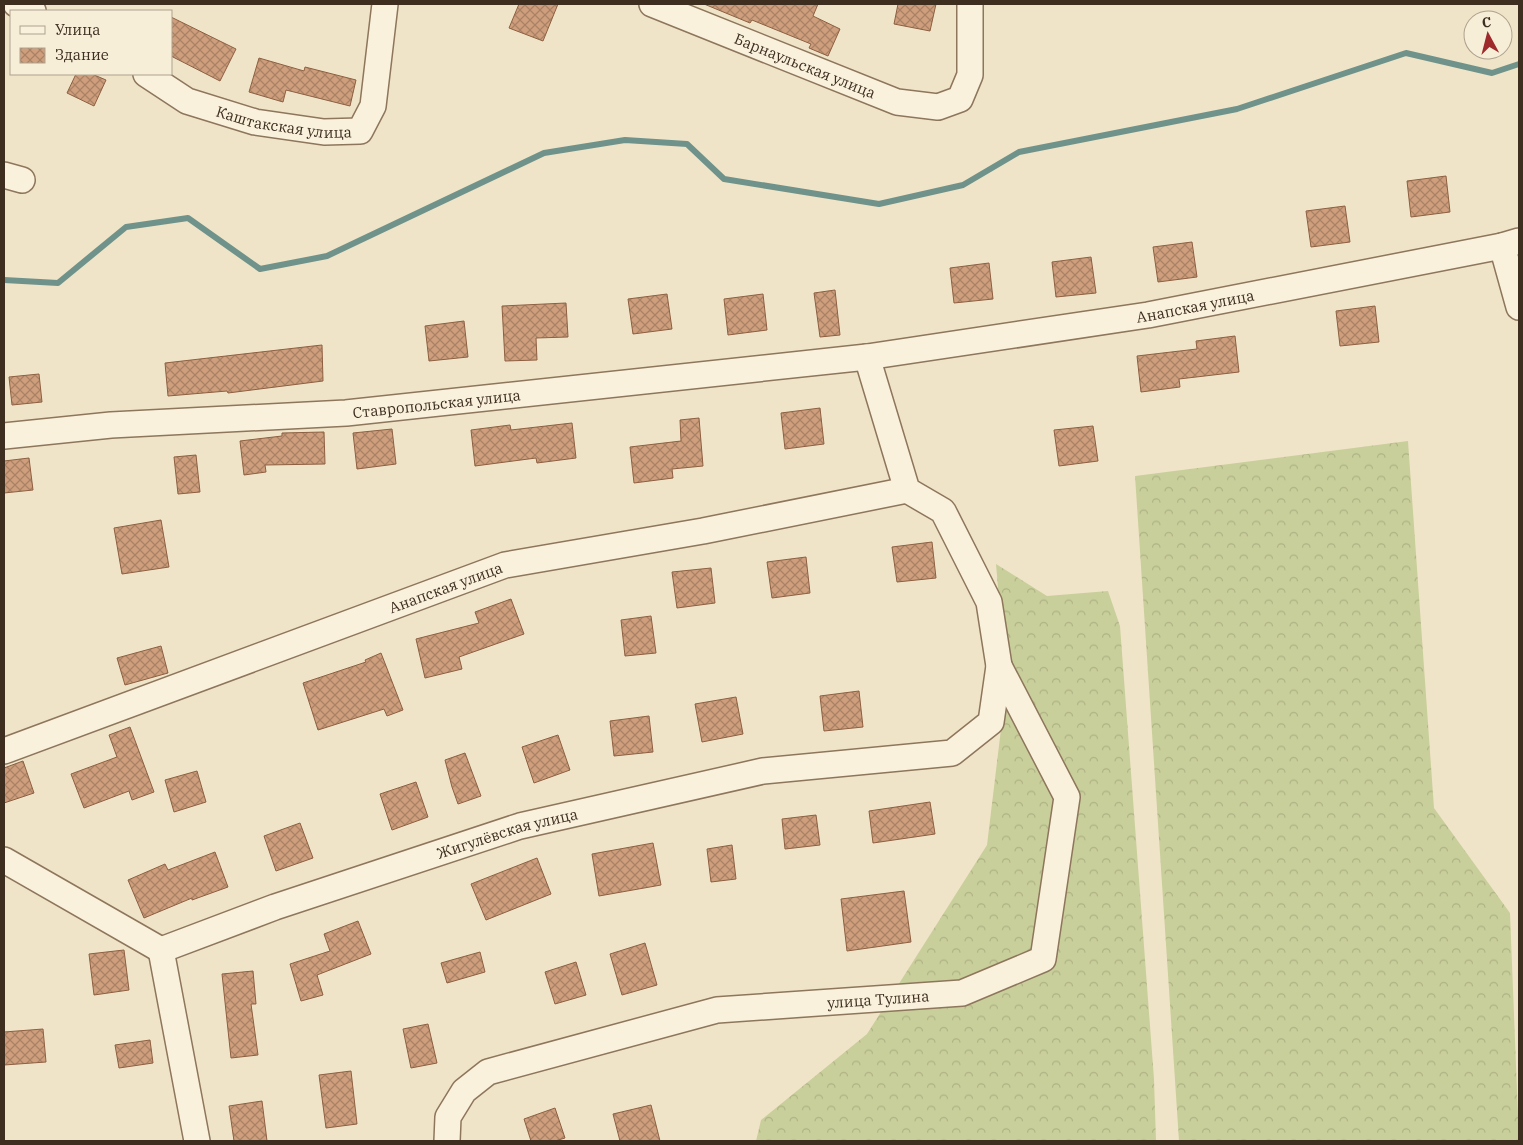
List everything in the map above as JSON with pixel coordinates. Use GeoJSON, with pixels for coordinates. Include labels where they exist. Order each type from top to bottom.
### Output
{"type":"FeatureCollection","features":[{"type":"Feature","properties":{"kind":"street"},"geometry":{"type":"LineString","coordinates":[[16,4],[31,10]]}},
{"type":"Feature","properties":{"kind":"street","name":"Каштакская улица"},"geometry":{"type":"LineString","coordinates":[[148,75],[187,101],[254,122],[324,132],[360,130],[373,106],[385,4]]}},
{"type":"Feature","properties":{"kind":"street","name":"Барнаульская улица"},"geometry":{"type":"LineString","coordinates":[[652,4],[898,102],[938,108],[960,99],[970,75],[970,4]]}},
{"type":"Feature","properties":{"kind":"street"},"geometry":{"type":"LineString","coordinates":[[1510,243],[1519,307]]}},
{"type":"Feature","properties":{"kind":"street","name":"Анапская улица"},"geometry":{"type":"LineString","coordinates":[[867,357],[1148,315],[1510,243]]}},
{"type":"Feature","properties":{"kind":"street"},"geometry":{"type":"LineString","coordinates":[[867,357],[907,490],[943,511],[989,602],[999,666]]}},
{"type":"Feature","properties":{"kind":"street","name":"Ставропольская улица"},"geometry":{"type":"LineString","coordinates":[[4,436],[111,425],[346,413],[867,357]]}},
{"type":"Feature","properties":{"kind":"street","name":"Анапская улица"},"geometry":{"type":"LineString","coordinates":[[4,751],[505,565],[703,531],[907,490]]}},
{"type":"Feature","properties":{"kind":"street","name":"Жигулёвская улица"},"geometry":{"type":"LineString","coordinates":[[161,950],[275,907],[520,826],[763,771],[952,753],[991,722],[999,666]]}},
{"type":"Feature","properties":{"kind":"street","name":"улица Тулина"},"geometry":{"type":"LineString","coordinates":[[447,1141],[448,1117],[464,1091],[488,1072],[717,1010],[962,993],[1043,959],[1067,798],[999,666]]}},
{"type":"Feature","properties":{"kind":"street"},"geometry":{"type":"LineString","coordinates":[[4,860],[161,950],[198,1141]]}},
{"type":"Feature","properties":{"kind":"green space"},"geometry":{"type":"Polygon","coordinates":[[[1408,441],[1434,808],[1510,913],[1519,1141],[1179,1141],[1135,476],[1408,441]]]}},
{"type":"Feature","properties":{"kind":"green space"},"geometry":{"type":"Polygon","coordinates":[[[996,564],[1047,596],[1108,591],[1120,626],[1154,1079],[1156,1141],[756,1141],[761,1120],[867,1034],[987,845],[1001,729],[1003,647],[996,564]]]}},
{"type":"Feature","properties":{"kind":"building"},"geometry":{"type":"Polygon","coordinates":[[[519,4],[558,4],[543,41],[509,28],[519,4]]]}},
{"type":"Feature","properties":{"kind":"building"},"geometry":{"type":"Polygon","coordinates":[[[704,4],[818,4],[813,16],[840,29],[828,56],[809,48],[811,44],[752,20],[750,23],[704,4]]]}},
{"type":"Feature","properties":{"kind":"building"},"geometry":{"type":"Polygon","coordinates":[[[898,4],[936,4],[930,31],[894,24],[898,4]]]}},
{"type":"Feature","properties":{"kind":"building"},"geometry":{"type":"Polygon","coordinates":[[[172,17],[236,49],[220,81],[172,57],[172,17]]]}},
{"type":"Feature","properties":{"kind":"building"},"geometry":{"type":"Polygon","coordinates":[[[259,58],[304,71],[305,67],[356,80],[350,106],[286,90],[283,102],[249,92],[259,58]]]}},
{"type":"Feature","properties":{"kind":"building"},"geometry":{"type":"Polygon","coordinates":[[[76,75],[94,75],[106,80],[94,106],[67,93],[76,75]]]}},
{"type":"Feature","properties":{"kind":"building"},"geometry":{"type":"Polygon","coordinates":[[[1446,176],[1450,212],[1411,217],[1407,181],[1446,176]]]}},
{"type":"Feature","properties":{"kind":"building"},"geometry":{"type":"Polygon","coordinates":[[[1345,206],[1350,242],[1311,247],[1306,211],[1345,206]]]}},
{"type":"Feature","properties":{"kind":"building"},"geometry":{"type":"Polygon","coordinates":[[[1192,242],[1197,277],[1158,282],[1153,247],[1192,242]]]}},
{"type":"Feature","properties":{"kind":"building"},"geometry":{"type":"Polygon","coordinates":[[[1091,257],[1096,293],[1056,297],[1052,262],[1091,257]]]}},
{"type":"Feature","properties":{"kind":"building"},"geometry":{"type":"Polygon","coordinates":[[[989,263],[993,299],[954,303],[950,268],[989,263]]]}},
{"type":"Feature","properties":{"kind":"building"},"geometry":{"type":"Polygon","coordinates":[[[835,290],[840,335],[820,337],[814,293],[835,290]]]}},
{"type":"Feature","properties":{"kind":"building"},"geometry":{"type":"Polygon","coordinates":[[[667,294],[672,329],[633,334],[628,299],[667,294]]]}},
{"type":"Feature","properties":{"kind":"building"},"geometry":{"type":"Polygon","coordinates":[[[763,294],[767,330],[728,335],[724,299],[763,294]]]}},
{"type":"Feature","properties":{"kind":"building"},"geometry":{"type":"Polygon","coordinates":[[[566,303],[568,337],[536,338],[537,360],[505,361],[502,306],[566,303]]]}},
{"type":"Feature","properties":{"kind":"building"},"geometry":{"type":"Polygon","coordinates":[[[1375,306],[1379,342],[1340,346],[1336,311],[1375,306]]]}},
{"type":"Feature","properties":{"kind":"building"},"geometry":{"type":"Polygon","coordinates":[[[464,321],[468,357],[429,361],[425,326],[464,321]]]}},
{"type":"Feature","properties":{"kind":"building"},"geometry":{"type":"Polygon","coordinates":[[[1235,336],[1239,372],[1179,379],[1180,387],[1141,392],[1137,356],[1197,349],[1196,341],[1235,336]]]}},
{"type":"Feature","properties":{"kind":"building"},"geometry":{"type":"Polygon","coordinates":[[[322,345],[323,381],[228,393],[227,391],[168,396],[165,363],[322,345]]]}},
{"type":"Feature","properties":{"kind":"building"},"geometry":{"type":"Polygon","coordinates":[[[39,374],[42,402],[12,405],[9,377],[39,374]]]}},
{"type":"Feature","properties":{"kind":"building"},"geometry":{"type":"Polygon","coordinates":[[[820,408],[824,444],[785,449],[781,413],[820,408]]]}},
{"type":"Feature","properties":{"kind":"building"},"geometry":{"type":"Polygon","coordinates":[[[699,418],[703,466],[672,469],[673,478],[634,483],[630,447],[681,441],[680,420],[699,418]]]}},
{"type":"Feature","properties":{"kind":"building"},"geometry":{"type":"Polygon","coordinates":[[[572,423],[576,458],[537,463],[536,458],[475,466],[471,430],[510,425],[511,430],[572,423]]]}},
{"type":"Feature","properties":{"kind":"building"},"geometry":{"type":"Polygon","coordinates":[[[1093,426],[1098,461],[1059,466],[1054,430],[1093,426]]]}},
{"type":"Feature","properties":{"kind":"building"},"geometry":{"type":"Polygon","coordinates":[[[392,429],[396,464],[357,469],[353,433],[392,429]]]}},
{"type":"Feature","properties":{"kind":"building"},"geometry":{"type":"Polygon","coordinates":[[[324,432],[325,464],[265,465],[266,472],[244,475],[240,441],[282,436],[282,433],[324,432]]]}},
{"type":"Feature","properties":{"kind":"building"},"geometry":{"type":"Polygon","coordinates":[[[196,455],[200,492],[178,494],[174,457],[196,455]]]}},
{"type":"Feature","properties":{"kind":"building"},"geometry":{"type":"Polygon","coordinates":[[[29,458],[33,490],[4,493],[4,461],[29,458]]]}},
{"type":"Feature","properties":{"kind":"building"},"geometry":{"type":"Polygon","coordinates":[[[161,520],[169,567],[122,574],[114,528],[161,520]]]}},
{"type":"Feature","properties":{"kind":"building"},"geometry":{"type":"Polygon","coordinates":[[[932,542],[936,578],[897,582],[892,547],[932,542]]]}},
{"type":"Feature","properties":{"kind":"building"},"geometry":{"type":"Polygon","coordinates":[[[806,557],[810,593],[772,598],[767,562],[806,557]]]}},
{"type":"Feature","properties":{"kind":"building"},"geometry":{"type":"Polygon","coordinates":[[[711,568],[715,603],[677,608],[672,572],[711,568]]]}},
{"type":"Feature","properties":{"kind":"building"},"geometry":{"type":"Polygon","coordinates":[[[511,599],[524,634],[459,657],[462,669],[425,678],[416,639],[479,623],[475,612],[511,599]]]}},
{"type":"Feature","properties":{"kind":"building"},"geometry":{"type":"Polygon","coordinates":[[[651,616],[656,653],[625,656],[621,620],[651,616]]]}},
{"type":"Feature","properties":{"kind":"building"},"geometry":{"type":"Polygon","coordinates":[[[161,646],[168,673],[125,685],[117,658],[161,646]]]}},
{"type":"Feature","properties":{"kind":"building"},"geometry":{"type":"Polygon","coordinates":[[[381,653],[403,710],[387,716],[384,709],[318,730],[303,683],[366,662],[365,660],[381,653]]]}},
{"type":"Feature","properties":{"kind":"building"},"geometry":{"type":"Polygon","coordinates":[[[859,691],[863,727],[824,731],[820,696],[859,691]]]}},
{"type":"Feature","properties":{"kind":"building"},"geometry":{"type":"Polygon","coordinates":[[[736,697],[743,734],[702,742],[695,704],[736,697]]]}},
{"type":"Feature","properties":{"kind":"building"},"geometry":{"type":"Polygon","coordinates":[[[649,716],[653,752],[614,756],[610,721],[649,716]]]}},
{"type":"Feature","properties":{"kind":"building"},"geometry":{"type":"Polygon","coordinates":[[[130,727],[154,792],[132,800],[129,791],[84,808],[71,774],[117,757],[109,735],[130,727]]]}},
{"type":"Feature","properties":{"kind":"building"},"geometry":{"type":"Polygon","coordinates":[[[558,735],[570,770],[534,783],[522,747],[558,735]]]}},
{"type":"Feature","properties":{"kind":"building"},"geometry":{"type":"Polygon","coordinates":[[[465,753],[481,796],[458,804],[445,760],[465,753]]]}},
{"type":"Feature","properties":{"kind":"building"},"geometry":{"type":"Polygon","coordinates":[[[23,761],[34,793],[4,803],[4,768],[23,761]]]}},
{"type":"Feature","properties":{"kind":"building"},"geometry":{"type":"Polygon","coordinates":[[[197,771],[206,802],[174,812],[165,780],[197,771]]]}},
{"type":"Feature","properties":{"kind":"building"},"geometry":{"type":"Polygon","coordinates":[[[416,782],[428,817],[392,830],[380,794],[416,782]]]}},
{"type":"Feature","properties":{"kind":"building"},"geometry":{"type":"Polygon","coordinates":[[[930,802],[935,834],[873,843],[869,811],[930,802]]]}},
{"type":"Feature","properties":{"kind":"building"},"geometry":{"type":"Polygon","coordinates":[[[816,815],[820,845],[785,849],[782,819],[816,815]]]}},
{"type":"Feature","properties":{"kind":"building"},"geometry":{"type":"Polygon","coordinates":[[[300,823],[313,858],[276,871],[264,836],[300,823]]]}},
{"type":"Feature","properties":{"kind":"building"},"geometry":{"type":"Polygon","coordinates":[[[653,843],[661,885],[599,896],[592,854],[653,843]]]}},
{"type":"Feature","properties":{"kind":"building"},"geometry":{"type":"Polygon","coordinates":[[[732,845],[736,879],[711,882],[707,849],[732,845]]]}},
{"type":"Feature","properties":{"kind":"building"},"geometry":{"type":"Polygon","coordinates":[[[215,852],[228,887],[192,900],[192,898],[144,918],[128,880],[165,864],[168,870],[215,852]]]}},
{"type":"Feature","properties":{"kind":"building"},"geometry":{"type":"Polygon","coordinates":[[[537,858],[551,894],[486,920],[471,884],[537,858]]]}},
{"type":"Feature","properties":{"kind":"building"},"geometry":{"type":"Polygon","coordinates":[[[904,891],[911,942],[847,951],[841,899],[904,891]]]}},
{"type":"Feature","properties":{"kind":"building"},"geometry":{"type":"Polygon","coordinates":[[[358,921],[371,954],[317,975],[323,995],[301,1001],[290,964],[330,951],[324,934],[358,921]]]}},
{"type":"Feature","properties":{"kind":"building"},"geometry":{"type":"Polygon","coordinates":[[[645,943],[657,985],[622,995],[610,954],[645,943]]]}},
{"type":"Feature","properties":{"kind":"building"},"geometry":{"type":"Polygon","coordinates":[[[124,950],[129,990],[94,995],[89,954],[124,950]]]}},
{"type":"Feature","properties":{"kind":"building"},"geometry":{"type":"Polygon","coordinates":[[[480,952],[485,972],[447,983],[441,963],[480,952]]]}},
{"type":"Feature","properties":{"kind":"building"},"geometry":{"type":"Polygon","coordinates":[[[576,962],[586,995],[555,1004],[545,972],[576,962]]]}},
{"type":"Feature","properties":{"kind":"building"},"geometry":{"type":"Polygon","coordinates":[[[253,971],[256,1004],[251,1004],[258,1055],[231,1058],[222,974],[253,971]]]}},
{"type":"Feature","properties":{"kind":"building"},"geometry":{"type":"Polygon","coordinates":[[[428,1024],[437,1063],[411,1068],[403,1029],[428,1024]]]}},
{"type":"Feature","properties":{"kind":"building"},"geometry":{"type":"Polygon","coordinates":[[[43,1029],[46,1062],[4,1065],[4,1032],[43,1029]]]}},
{"type":"Feature","properties":{"kind":"building"},"geometry":{"type":"Polygon","coordinates":[[[150,1040],[153,1063],[119,1068],[115,1045],[150,1040]]]}},
{"type":"Feature","properties":{"kind":"building"},"geometry":{"type":"Polygon","coordinates":[[[351,1071],[357,1124],[326,1128],[319,1075],[351,1071]]]}},
{"type":"Feature","properties":{"kind":"building"},"geometry":{"type":"Polygon","coordinates":[[[262,1101],[267,1141],[234,1141],[229,1106],[262,1101]]]}},
{"type":"Feature","properties":{"kind":"building"},"geometry":{"type":"Polygon","coordinates":[[[651,1105],[660,1141],[620,1141],[613,1114],[651,1105]]]}},
{"type":"Feature","properties":{"kind":"building"},"geometry":{"type":"Polygon","coordinates":[[[555,1108],[565,1138],[555,1141],[531,1141],[524,1119],[555,1108]]]}},
{"type":"Feature","properties":{"kind":"waterway"},"geometry":{"type":"LineString","coordinates":[[4,280],[58,283],[126,227],[188,218],[260,269],[327,256],[544,153],[625,140],[687,144],[724,179],[879,204],[963,185],[1019,152],[1237,109],[1406,53],[1492,73],[1519,64]]}}]}
